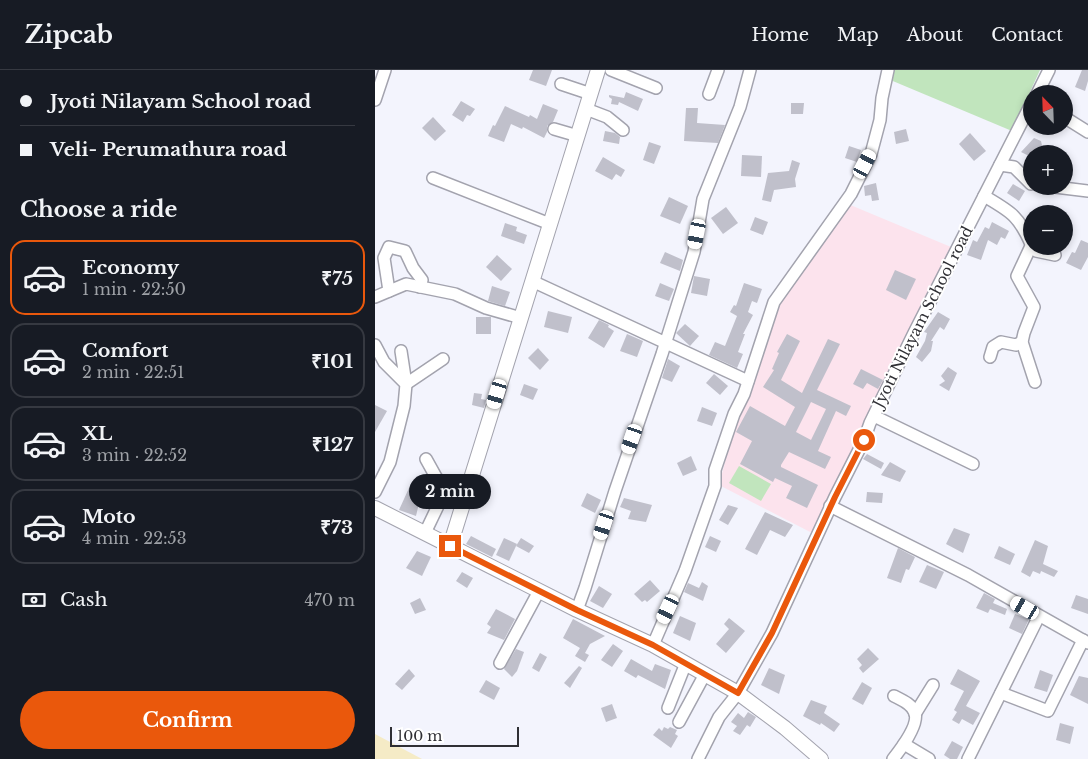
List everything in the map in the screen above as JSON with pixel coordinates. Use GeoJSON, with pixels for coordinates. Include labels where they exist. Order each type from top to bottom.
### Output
{"type":"FeatureCollection","features":[{"type":"Feature","properties":{"kind":"main road"},"geometry":{"type":"LineString","coordinates":[[450,546],[598,70]]}},
{"type":"Feature","properties":{"kind":"main road"},"geometry":{"type":"LineString","coordinates":[[376,510],[577,610],[653,645],[686,663],[738,693],[785,728],[821,759]]}},
{"type":"Feature","properties":{"kind":"street"},"geometry":{"type":"LineString","coordinates":[[375,100],[385,70]]}},
{"type":"Feature","properties":{"kind":"street"},"geometry":{"type":"LineString","coordinates":[[611,70],[656,88]]}},
{"type":"Feature","properties":{"kind":"street"},"geometry":{"type":"LineString","coordinates":[[709,94],[718,70]]}},
{"type":"Feature","properties":{"kind":"street"},"geometry":{"type":"LineString","coordinates":[[577,610],[694,252],[703,199],[740,108],[750,70]]}},
{"type":"Feature","properties":{"kind":"street"},"geometry":{"type":"LineString","coordinates":[[653,645],[685,571],[715,486],[715,470],[748,381],[774,302],[851,194],[871,154],[880,120],[882,98],[888,70]]}},
{"type":"Feature","properties":{"kind":"street"},"geometry":{"type":"LineString","coordinates":[[1042,85],[1049,70]]}},
{"type":"Feature","properties":{"kind":"street"},"geometry":{"type":"LineString","coordinates":[[561,84],[591,94]]}},
{"type":"Feature","properties":{"kind":"street"},"geometry":{"type":"LineString","coordinates":[[586,109],[607,117],[623,130]]}},
{"type":"Feature","properties":{"kind":"street","name":"Jyoti Nilayam School road"},"geometry":{"type":"LineString","coordinates":[[698,759],[719,717],[738,693],[772,633],[864,440],[873,416],[940,280],[1023,120]]}},
{"type":"Feature","properties":{"kind":"street"},"geometry":{"type":"LineString","coordinates":[[1073,123],[1088,132]]}},
{"type":"Feature","properties":{"kind":"street"},"geometry":{"type":"LineString","coordinates":[[553,129],[578,136]]}},
{"type":"Feature","properties":{"kind":"street"},"geometry":{"type":"LineString","coordinates":[[1000,166],[1014,167],[1023,176]]}},
{"type":"Feature","properties":{"kind":"street"},"geometry":{"type":"LineString","coordinates":[[433,178],[550,224]]}},
{"type":"Feature","properties":{"kind":"street"},"geometry":{"type":"LineString","coordinates":[[1073,189],[1088,191]]}},
{"type":"Feature","properties":{"kind":"street"},"geometry":{"type":"LineString","coordinates":[[984,196],[1016,216],[1023,226]]}},
{"type":"Feature","properties":{"kind":"street"},"geometry":{"type":"LineString","coordinates":[[389,291],[384,258],[389,247],[405,251],[413,268],[422,280],[420,287]]}},
{"type":"Feature","properties":{"kind":"street"},"geometry":{"type":"LineString","coordinates":[[1027,255],[1017,276],[1034,307],[1022,342],[1035,382]]}},
{"type":"Feature","properties":{"kind":"street"},"geometry":{"type":"LineString","coordinates":[[532,282],[748,381]]}},
{"type":"Feature","properties":{"kind":"street"},"geometry":{"type":"LineString","coordinates":[[375,297],[406,284],[455,294],[486,308],[521,318]]}},
{"type":"Feature","properties":{"kind":"street"},"geometry":{"type":"LineString","coordinates":[[990,357],[993,347],[1001,342],[1016,345],[1022,342]]}},
{"type":"Feature","properties":{"kind":"street"},"geometry":{"type":"LineString","coordinates":[[375,345],[384,362],[406,384]]}},
{"type":"Feature","properties":{"kind":"street"},"geometry":{"type":"LineString","coordinates":[[375,492],[390,462],[404,406],[406,384],[401,351]]}},
{"type":"Feature","properties":{"kind":"street"},"geometry":{"type":"LineString","coordinates":[[406,384],[443,359]]}},
{"type":"Feature","properties":{"kind":"street"},"geometry":{"type":"LineString","coordinates":[[873,416],[973,464]]}},
{"type":"Feature","properties":{"kind":"street"},"geometry":{"type":"LineString","coordinates":[[425,533],[446,489],[436,477],[427,459]]}},
{"type":"Feature","properties":{"kind":"street"},"geometry":{"type":"LineString","coordinates":[[831,506],[969,575],[1085,641],[1048,711],[1001,693]]}},
{"type":"Feature","properties":{"kind":"street"},"geometry":{"type":"LineString","coordinates":[[500,663],[539,591]]}},
{"type":"Feature","properties":{"kind":"street"},"geometry":{"type":"LineString","coordinates":[[968,759],[1039,616]]}},
{"type":"Feature","properties":{"kind":"street"},"geometry":{"type":"LineString","coordinates":[[668,708],[686,663]]}},
{"type":"Feature","properties":{"kind":"street"},"geometry":{"type":"LineString","coordinates":[[679,722],[705,674]]}},
{"type":"Feature","properties":{"kind":"street"},"geometry":{"type":"LineString","coordinates":[[915,714],[933,685]]}},
{"type":"Feature","properties":{"kind":"street"},"geometry":{"type":"LineString","coordinates":[[893,759],[904,744],[915,721],[915,714],[910,705],[895,696]]}},
{"type":"Feature","properties":{"kind":"street"},"geometry":{"type":"LineString","coordinates":[[904,744],[929,759]]}},
{"type":"Feature","properties":{"kind":"shaded area"},"geometry":{"type":"Polygon","coordinates":[[[848,204],[951,247],[814,534],[719,485],[732,435],[779,300],[848,204]]]}},
{"type":"Feature","properties":{"kind":"green space"},"geometry":{"type":"Polygon","coordinates":[[[892,70],[1040,70],[1033,85],[1023,85],[1023,107],[1012,131],[888,79],[892,70]]]}},
{"type":"Feature","properties":{"kind":"green space"},"geometry":{"type":"Polygon","coordinates":[[[739,466],[771,484],[761,501],[729,483],[739,466]]]}},
{"type":"Feature","properties":{"kind":"sand"},"geometry":{"type":"Polygon","coordinates":[[[375,734],[422,759],[375,759],[375,734]]]}},
{"type":"Feature","properties":{"kind":"building"},"geometry":{"type":"Polygon","coordinates":[[[533,70],[552,70],[546,86],[529,80],[533,70]]]}},
{"type":"Feature","properties":{"kind":"building"},"geometry":{"type":"Polygon","coordinates":[[[1082,70],[1088,70],[1088,81],[1085,91],[1075,87],[1082,70]]]}},
{"type":"Feature","properties":{"kind":"building"},"geometry":{"type":"Polygon","coordinates":[[[626,92],[643,99],[638,111],[619,102],[618,105],[611,104],[612,99],[609,95],[624,98],[626,92]]]}},
{"type":"Feature","properties":{"kind":"building"},"geometry":{"type":"Polygon","coordinates":[[[461,101],[475,109],[470,116],[467,115],[463,122],[452,115],[461,101]]]}},
{"type":"Feature","properties":{"kind":"building"},"geometry":{"type":"Polygon","coordinates":[[[791,103],[804,103],[803,114],[791,114],[791,103]]]}},
{"type":"Feature","properties":{"kind":"building"},"geometry":{"type":"Polygon","coordinates":[[[543,104],[558,110],[553,122],[547,126],[544,138],[523,127],[522,129],[511,124],[504,142],[488,136],[505,106],[537,119],[543,104]]]}},
{"type":"Feature","properties":{"kind":"building"},"geometry":{"type":"Polygon","coordinates":[[[686,108],[698,108],[697,123],[725,125],[718,143],[684,141],[686,108]]]}},
{"type":"Feature","properties":{"kind":"building"},"geometry":{"type":"Polygon","coordinates":[[[433,117],[446,131],[435,141],[422,128],[433,117]]]}},
{"type":"Feature","properties":{"kind":"building"},"geometry":{"type":"Polygon","coordinates":[[[906,129],[909,141],[896,144],[894,132],[906,129]]]}},
{"type":"Feature","properties":{"kind":"building"},"geometry":{"type":"Polygon","coordinates":[[[605,131],[615,133],[620,137],[619,144],[603,141],[605,131]]]}},
{"type":"Feature","properties":{"kind":"building"},"geometry":{"type":"Polygon","coordinates":[[[970,133],[986,151],[974,161],[959,144],[970,133]]]}},
{"type":"Feature","properties":{"kind":"building"},"geometry":{"type":"Polygon","coordinates":[[[1034,138],[1041,141],[1042,145],[1028,145],[1034,138]]]}},
{"type":"Feature","properties":{"kind":"building"},"geometry":{"type":"Polygon","coordinates":[[[649,142],[661,146],[654,164],[643,160],[649,142]]]}},
{"type":"Feature","properties":{"kind":"building"},"geometry":{"type":"Polygon","coordinates":[[[849,146],[861,150],[857,162],[845,158],[849,146]]]}},
{"type":"Feature","properties":{"kind":"building"},"geometry":{"type":"Polygon","coordinates":[[[742,155],[762,156],[761,177],[741,176],[742,155]]]}},
{"type":"Feature","properties":{"kind":"building"},"geometry":{"type":"Polygon","coordinates":[[[603,157],[625,170],[621,177],[616,174],[612,180],[595,171],[603,157]]]}},
{"type":"Feature","properties":{"kind":"building"},"geometry":{"type":"Polygon","coordinates":[[[792,160],[800,163],[795,179],[796,187],[774,190],[771,202],[762,200],[768,173],[789,171],[792,160]]]}},
{"type":"Feature","properties":{"kind":"building"},"geometry":{"type":"Polygon","coordinates":[[[876,183],[879,200],[872,201],[871,195],[865,196],[864,186],[876,183]]]}},
{"type":"Feature","properties":{"kind":"building"},"geometry":{"type":"Polygon","coordinates":[[[1013,184],[1023,190],[1023,194],[1019,201],[1007,193],[1013,184]]]}},
{"type":"Feature","properties":{"kind":"building"},"geometry":{"type":"Polygon","coordinates":[[[669,197],[688,206],[680,224],[660,216],[669,197]]]}},
{"type":"Feature","properties":{"kind":"building"},"geometry":{"type":"Polygon","coordinates":[[[726,207],[738,223],[723,234],[711,218],[726,207]]]}},
{"type":"Feature","properties":{"kind":"building"},"geometry":{"type":"Polygon","coordinates":[[[755,217],[768,222],[763,235],[750,230],[755,217]]]}},
{"type":"Feature","properties":{"kind":"building"},"geometry":{"type":"Polygon","coordinates":[[[992,222],[1009,231],[1005,239],[1001,237],[997,245],[988,240],[981,260],[967,255],[973,240],[977,242],[985,227],[989,229],[992,222]]]}},
{"type":"Feature","properties":{"kind":"building"},"geometry":{"type":"Polygon","coordinates":[[[505,223],[517,227],[516,231],[527,235],[524,244],[501,236],[505,223]]]}},
{"type":"Feature","properties":{"kind":"building"},"geometry":{"type":"Polygon","coordinates":[[[1081,240],[1088,243],[1088,257],[1081,270],[1066,263],[1070,255],[1075,253],[1081,240]]]}},
{"type":"Feature","properties":{"kind":"building"},"geometry":{"type":"Polygon","coordinates":[[[665,252],[683,260],[680,271],[660,263],[665,252]]]}},
{"type":"Feature","properties":{"kind":"building"},"geometry":{"type":"Polygon","coordinates":[[[497,255],[512,269],[501,281],[486,267],[497,255]]]}},
{"type":"Feature","properties":{"kind":"building"},"geometry":{"type":"Polygon","coordinates":[[[895,270],[916,279],[906,300],[886,290],[895,270]]]}},
{"type":"Feature","properties":{"kind":"building"},"geometry":{"type":"Polygon","coordinates":[[[694,276],[710,279],[707,296],[691,293],[694,276]]]}},
{"type":"Feature","properties":{"kind":"building"},"geometry":{"type":"Polygon","coordinates":[[[660,283],[674,289],[669,301],[655,296],[660,283]]]}},
{"type":"Feature","properties":{"kind":"building"},"geometry":{"type":"Polygon","coordinates":[[[744,283],[762,289],[757,303],[752,301],[748,312],[753,315],[743,334],[745,334],[738,352],[743,354],[737,368],[709,355],[715,342],[725,346],[737,316],[730,312],[734,305],[736,306],[744,283]]]}},
{"type":"Feature","properties":{"kind":"building"},"geometry":{"type":"Polygon","coordinates":[[[492,286],[510,292],[505,306],[488,301],[492,286]]]}},
{"type":"Feature","properties":{"kind":"building"},"geometry":{"type":"Polygon","coordinates":[[[548,311],[572,317],[568,333],[544,327],[548,311]]]}},
{"type":"Feature","properties":{"kind":"building"},"geometry":{"type":"Polygon","coordinates":[[[938,312],[950,319],[944,330],[940,327],[931,341],[933,341],[931,351],[922,362],[916,357],[925,341],[927,333],[924,332],[938,312]]]}},
{"type":"Feature","properties":{"kind":"building"},"geometry":{"type":"Polygon","coordinates":[[[476,317],[491,317],[491,334],[476,334],[476,317]]]}},
{"type":"Feature","properties":{"kind":"building"},"geometry":{"type":"Polygon","coordinates":[[[599,320],[609,325],[608,327],[614,331],[604,348],[588,338],[599,320]]]}},
{"type":"Feature","properties":{"kind":"building"},"geometry":{"type":"Polygon","coordinates":[[[685,324],[699,336],[690,346],[676,333],[685,324]]]}},
{"type":"Feature","properties":{"kind":"building"},"geometry":{"type":"Polygon","coordinates":[[[627,334],[643,341],[637,357],[620,351],[627,334]]]}},
{"type":"Feature","properties":{"kind":"building"},"geometry":{"type":"Polygon","coordinates":[[[787,334],[800,341],[781,380],[802,393],[828,339],[840,344],[817,390],[851,406],[846,416],[836,411],[818,451],[831,457],[825,469],[789,452],[781,465],[781,467],[818,485],[807,508],[786,498],[792,486],[775,478],[773,482],[740,464],[752,441],[736,432],[750,406],[785,426],[795,407],[763,387],[774,370],[772,369],[779,353],[777,352],[787,334]],[[811,402],[796,432],[811,440],[826,409],[811,402]]]}},
{"type":"Feature","properties":{"kind":"building"},"geometry":{"type":"Polygon","coordinates":[[[538,348],[549,360],[540,370],[528,358],[538,348]]]}},
{"type":"Feature","properties":{"kind":"building"},"geometry":{"type":"Polygon","coordinates":[[[668,359],[680,366],[672,382],[662,378],[668,359]]]}},
{"type":"Feature","properties":{"kind":"building"},"geometry":{"type":"Polygon","coordinates":[[[948,367],[957,373],[949,391],[939,385],[945,381],[941,376],[948,367]]]}},
{"type":"Feature","properties":{"kind":"building"},"geometry":{"type":"Polygon","coordinates":[[[861,369],[883,380],[878,389],[867,383],[863,389],[853,384],[861,369]]]}},
{"type":"Feature","properties":{"kind":"building"},"geometry":{"type":"Polygon","coordinates":[[[714,374],[728,386],[720,395],[706,383],[714,374]]]}},
{"type":"Feature","properties":{"kind":"building"},"geometry":{"type":"Polygon","coordinates":[[[524,384],[538,389],[533,400],[520,395],[524,384]]]}},
{"type":"Feature","properties":{"kind":"building"},"geometry":{"type":"Polygon","coordinates":[[[474,393],[482,394],[481,399],[486,400],[484,408],[472,405],[474,393]]]}},
{"type":"Feature","properties":{"kind":"building"},"geometry":{"type":"Polygon","coordinates":[[[375,405],[387,411],[375,432],[375,405]]]}},
{"type":"Feature","properties":{"kind":"building"},"geometry":{"type":"Polygon","coordinates":[[[702,407],[717,413],[712,426],[697,421],[702,407]]]}},
{"type":"Feature","properties":{"kind":"building"},"geometry":{"type":"Polygon","coordinates":[[[867,454],[884,463],[881,469],[863,459],[867,454]]]}},
{"type":"Feature","properties":{"kind":"building"},"geometry":{"type":"Polygon","coordinates":[[[691,456],[697,470],[683,476],[677,463],[691,456]]]}},
{"type":"Feature","properties":{"kind":"building"},"geometry":{"type":"Polygon","coordinates":[[[890,462],[906,471],[900,482],[881,475],[890,462]]]}},
{"type":"Feature","properties":{"kind":"building"},"geometry":{"type":"Polygon","coordinates":[[[432,484],[437,490],[432,502],[420,499],[416,516],[399,510],[409,488],[427,492],[432,484]]]}},
{"type":"Feature","properties":{"kind":"building"},"geometry":{"type":"Polygon","coordinates":[[[867,492],[883,493],[882,503],[866,502],[867,492]]]}},
{"type":"Feature","properties":{"kind":"building"},"geometry":{"type":"Polygon","coordinates":[[[587,493],[601,500],[595,513],[581,506],[587,493]]]}},
{"type":"Feature","properties":{"kind":"building"},"geometry":{"type":"Polygon","coordinates":[[[624,498],[652,505],[646,522],[628,519],[631,511],[620,507],[624,498]]]}},
{"type":"Feature","properties":{"kind":"building"},"geometry":{"type":"Polygon","coordinates":[[[728,505],[738,508],[728,525],[719,520],[728,505]]]}},
{"type":"Feature","properties":{"kind":"building"},"geometry":{"type":"Polygon","coordinates":[[[765,512],[793,525],[785,537],[770,530],[757,555],[745,549],[765,512]]]}},
{"type":"Feature","properties":{"kind":"building"},"geometry":{"type":"Polygon","coordinates":[[[954,528],[970,534],[963,553],[946,544],[954,528]]]}},
{"type":"Feature","properties":{"kind":"building"},"geometry":{"type":"Polygon","coordinates":[[[471,536],[496,549],[492,557],[466,544],[471,536]]]}},
{"type":"Feature","properties":{"kind":"building"},"geometry":{"type":"Polygon","coordinates":[[[710,536],[721,541],[716,552],[705,547],[710,536]]]}},
{"type":"Feature","properties":{"kind":"building"},"geometry":{"type":"Polygon","coordinates":[[[504,538],[517,544],[509,561],[496,555],[504,538]]]}},
{"type":"Feature","properties":{"kind":"building"},"geometry":{"type":"Polygon","coordinates":[[[521,538],[534,546],[529,553],[516,546],[521,538]]]}},
{"type":"Feature","properties":{"kind":"building"},"geometry":{"type":"Polygon","coordinates":[[[1035,540],[1048,546],[1043,564],[1058,571],[1054,577],[1041,571],[1040,574],[1033,571],[1030,577],[1021,572],[1035,540]]]}},
{"type":"Feature","properties":{"kind":"building"},"geometry":{"type":"Polygon","coordinates":[[[999,546],[1015,554],[1010,565],[994,558],[999,546]]]}},
{"type":"Feature","properties":{"kind":"building"},"geometry":{"type":"Polygon","coordinates":[[[898,548],[915,557],[909,570],[906,569],[901,583],[887,578],[898,548]]]}},
{"type":"Feature","properties":{"kind":"building"},"geometry":{"type":"Polygon","coordinates":[[[417,551],[431,557],[422,576],[406,568],[417,551]]]}},
{"type":"Feature","properties":{"kind":"building"},"geometry":{"type":"Polygon","coordinates":[[[927,565],[944,572],[936,589],[919,582],[927,565]]]}},
{"type":"Feature","properties":{"kind":"building"},"geometry":{"type":"Polygon","coordinates":[[[462,572],[473,578],[467,588],[456,581],[462,572]]]}},
{"type":"Feature","properties":{"kind":"building"},"geometry":{"type":"Polygon","coordinates":[[[650,580],[660,591],[647,602],[645,600],[642,602],[634,594],[650,580]]]}},
{"type":"Feature","properties":{"kind":"building"},"geometry":{"type":"Polygon","coordinates":[[[702,582],[708,586],[703,601],[684,592],[688,583],[699,588],[702,582]]]}},
{"type":"Feature","properties":{"kind":"building"},"geometry":{"type":"Polygon","coordinates":[[[599,586],[612,594],[603,608],[590,601],[599,586]]]}},
{"type":"Feature","properties":{"kind":"building"},"geometry":{"type":"Polygon","coordinates":[[[984,593],[995,599],[993,603],[1007,609],[1005,615],[990,609],[988,613],[976,608],[984,593]]]}},
{"type":"Feature","properties":{"kind":"building"},"geometry":{"type":"Polygon","coordinates":[[[1076,595],[1088,599],[1088,614],[1071,608],[1076,595]]]}},
{"type":"Feature","properties":{"kind":"building"},"geometry":{"type":"Polygon","coordinates":[[[420,598],[426,610],[415,614],[410,603],[420,598]]]}},
{"type":"Feature","properties":{"kind":"building"},"geometry":{"type":"Polygon","coordinates":[[[496,609],[515,619],[504,640],[487,633],[491,627],[487,624],[496,609]]]}},
{"type":"Feature","properties":{"kind":"building"},"geometry":{"type":"Polygon","coordinates":[[[1015,614],[1029,619],[1022,634],[1009,628],[1015,614]]]}},
{"type":"Feature","properties":{"kind":"building"},"geometry":{"type":"Polygon","coordinates":[[[680,616],[696,623],[690,641],[673,633],[680,616]]]}},
{"type":"Feature","properties":{"kind":"building"},"geometry":{"type":"Polygon","coordinates":[[[729,618],[745,631],[726,653],[716,644],[729,629],[724,624],[729,618]]]}},
{"type":"Feature","properties":{"kind":"building"},"geometry":{"type":"Polygon","coordinates":[[[573,619],[605,636],[590,644],[585,653],[589,655],[585,662],[575,656],[580,648],[563,638],[573,619]]]}},
{"type":"Feature","properties":{"kind":"building"},"geometry":{"type":"Polygon","coordinates":[[[613,644],[623,651],[612,667],[601,660],[613,644]]]}},
{"type":"Feature","properties":{"kind":"building"},"geometry":{"type":"Polygon","coordinates":[[[868,648],[879,659],[863,673],[859,668],[862,665],[857,659],[868,648]]]}},
{"type":"Feature","properties":{"kind":"building"},"geometry":{"type":"Polygon","coordinates":[[[516,649],[524,652],[517,671],[512,677],[504,669],[516,649]]]}},
{"type":"Feature","properties":{"kind":"building"},"geometry":{"type":"Polygon","coordinates":[[[540,653],[547,657],[539,672],[532,668],[540,653]]]}},
{"type":"Feature","properties":{"kind":"building"},"geometry":{"type":"Polygon","coordinates":[[[631,659],[652,671],[655,664],[671,670],[665,689],[638,675],[636,678],[624,671],[631,659]]]}},
{"type":"Feature","properties":{"kind":"building"},"geometry":{"type":"Polygon","coordinates":[[[579,666],[582,668],[570,688],[564,683],[579,666]]]}},
{"type":"Feature","properties":{"kind":"building"},"geometry":{"type":"Polygon","coordinates":[[[769,668],[785,675],[779,694],[761,685],[769,668]]]}},
{"type":"Feature","properties":{"kind":"building"},"geometry":{"type":"Polygon","coordinates":[[[409,669],[415,676],[402,690],[395,684],[409,669]]]}},
{"type":"Feature","properties":{"kind":"building"},"geometry":{"type":"Polygon","coordinates":[[[958,669],[980,681],[966,706],[980,713],[973,725],[962,719],[959,724],[952,720],[957,712],[954,710],[964,691],[950,684],[958,669]]]}},
{"type":"Feature","properties":{"kind":"building"},"geometry":{"type":"Polygon","coordinates":[[[1040,670],[1053,675],[1047,692],[1034,688],[1040,670]]]}},
{"type":"Feature","properties":{"kind":"building"},"geometry":{"type":"Polygon","coordinates":[[[1079,676],[1088,678],[1088,704],[1070,695],[1079,676]]]}},
{"type":"Feature","properties":{"kind":"building"},"geometry":{"type":"Polygon","coordinates":[[[486,680],[500,688],[494,700],[479,692],[486,680]]]}},
{"type":"Feature","properties":{"kind":"building"},"geometry":{"type":"Polygon","coordinates":[[[862,682],[872,688],[863,705],[852,699],[862,682]]]}},
{"type":"Feature","properties":{"kind":"building"},"geometry":{"type":"Polygon","coordinates":[[[811,700],[827,706],[824,713],[840,724],[834,732],[821,723],[820,725],[803,716],[811,700]]]}},
{"type":"Feature","properties":{"kind":"building"},"geometry":{"type":"Polygon","coordinates":[[[612,704],[617,718],[606,722],[601,708],[612,704]]]}},
{"type":"Feature","properties":{"kind":"building"},"geometry":{"type":"Polygon","coordinates":[[[748,712],[756,717],[750,727],[747,725],[740,735],[733,731],[737,726],[731,722],[738,713],[744,718],[748,712]]]}},
{"type":"Feature","properties":{"kind":"building"},"geometry":{"type":"Polygon","coordinates":[[[1060,723],[1074,727],[1070,744],[1056,740],[1060,723]]]}},
{"type":"Feature","properties":{"kind":"building"},"geometry":{"type":"Polygon","coordinates":[[[664,727],[677,730],[675,734],[678,736],[671,748],[653,735],[659,728],[662,731],[664,727]]]}},
{"type":"Feature","properties":{"kind":"building"},"geometry":{"type":"Polygon","coordinates":[[[952,741],[963,747],[957,759],[950,759],[944,755],[952,741]]]}},
{"type":"Feature","properties":{"kind":"route"},"geometry":{"type":"LineString","coordinates":[[450,546],[577,610],[653,645],[738,693],[744,679],[772,633],[835,497],[864,440]]}}]}
